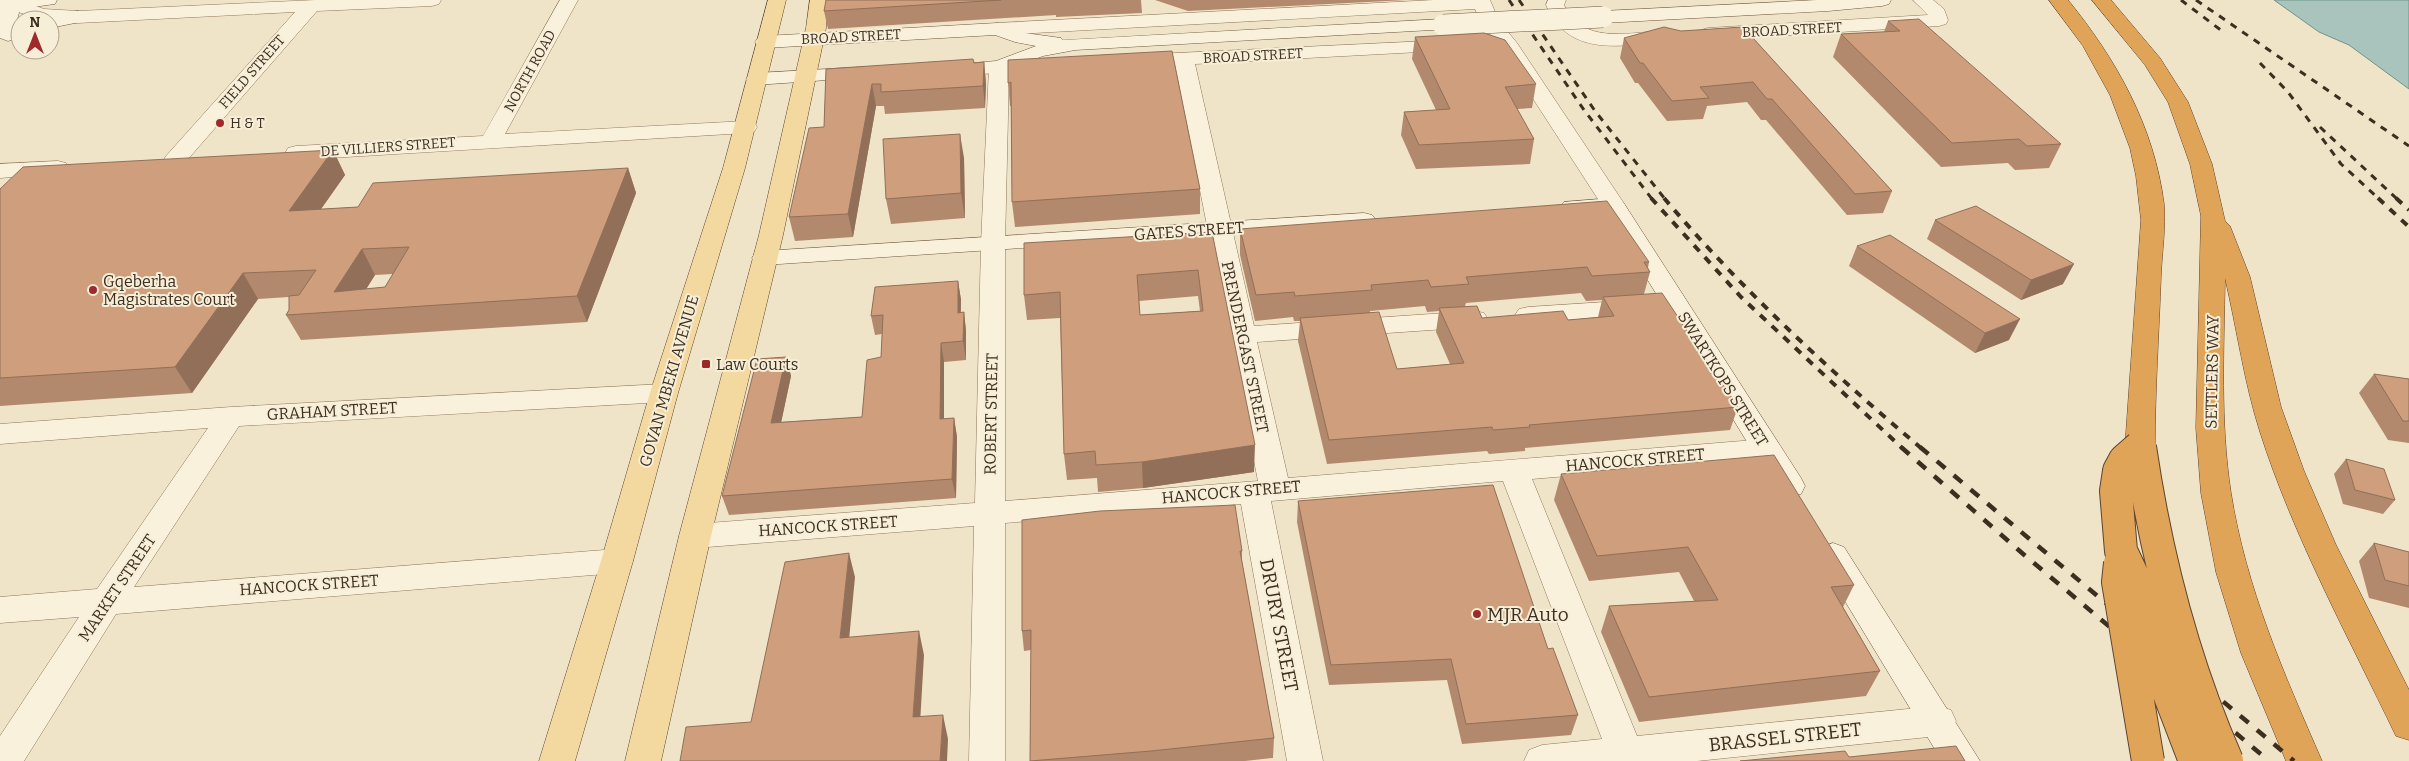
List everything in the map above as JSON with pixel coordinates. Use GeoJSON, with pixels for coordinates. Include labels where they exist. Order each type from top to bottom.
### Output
{"type":"FeatureCollection","features":[{"type":"Feature","properties":{"kind":"highway"},"geometry":{"type":"LineString","coordinates":[[2058,0],[2080,25],[2094,46],[2129,109],[2143,152],[2152,205],[2140,388],[2140,447],[2146,492],[2169,594],[2198,692],[2227,761]]}},
{"type":"Feature","properties":{"kind":"highway","name":"SETTLERS WAY"},"geometry":{"type":"LineString","coordinates":[[2101,0],[2153,62],[2178,102],[2201,164],[2213,216],[2210,428],[2216,493],[2232,572],[2255,644],[2304,761]]}},
{"type":"Feature","properties":{"kind":"highway"},"geometry":{"type":"LineString","coordinates":[[2213,216],[2229,249],[2244,297],[2262,387],[2274,432],[2289,472],[2334,576],[2409,725]]}},
{"type":"Feature","properties":{"kind":"highway"},"geometry":{"type":"LineString","coordinates":[[2140,447],[2125,460],[2119,471],[2117,484],[2121,551],[2118,582],[2148,761]]}},
{"type":"Feature","properties":{"kind":"highway"},"geometry":{"type":"LineString","coordinates":[[2121,551],[2137,585],[2168,691],[2195,761]]}},
{"type":"Feature","properties":{"kind":"main road","name":"GOVAN MBEKI AVENUE"},"geometry":{"type":"LineString","coordinates":[[557,761],[617,561],[664,392],[746,127],[765,42],[777,0]]}},
{"type":"Feature","properties":{"kind":"main road"},"geometry":{"type":"LineString","coordinates":[[643,761],[695,536],[764,258],[814,39],[819,0]]}},
{"type":"Feature","properties":{"kind":"street"},"geometry":{"type":"LineString","coordinates":[[47,10],[58,0],[69,7],[86,10],[209,2],[280,0]]}},
{"type":"Feature","properties":{"kind":"street"},"geometry":{"type":"LineString","coordinates":[[60,15],[78,17],[432,0]]}},
{"type":"Feature","properties":{"kind":"street","name":"NORTH ROAD"},"geometry":{"type":"LineString","coordinates":[[491,141],[569,0]]}},
{"type":"Feature","properties":{"kind":"street"},"geometry":{"type":"LineString","coordinates":[[1146,0],[1150,20]]}},
{"type":"Feature","properties":{"kind":"street","name":"BROAD STREET"},"geometry":{"type":"LineString","coordinates":[[1557,0],[1556,10],[1574,30],[1584,36],[1604,40],[1910,24],[1939,20],[1937,13],[1922,0]]}},
{"type":"Feature","properties":{"kind":"street","name":"BROAD STREET"},"geometry":{"type":"LineString","coordinates":[[999,67],[1038,50],[1075,44],[1854,4],[1882,0]]}},
{"type":"Feature","properties":{"kind":"street","name":"BROAD STREET"},"geometry":{"type":"LineString","coordinates":[[765,42],[1481,2]]}},
{"type":"Feature","properties":{"kind":"street","name":"SWARTKOPS STREET"},"geometry":{"type":"LineString","coordinates":[[1481,2],[1490,22],[1487,44],[1614,205],[1803,507]]}},
{"type":"Feature","properties":{"kind":"street"},"geometry":{"type":"LineString","coordinates":[[7,3],[30,10]]}},
{"type":"Feature","properties":{"kind":"street","name":"FIELD STREET"},"geometry":{"type":"LineString","coordinates":[[204,159],[165,161],[310,6]]}},
{"type":"Feature","properties":{"kind":"street"},"geometry":{"type":"LineString","coordinates":[[10,14],[4,31],[10,33]]}},
{"type":"Feature","properties":{"kind":"street","name":"BROAD STREET"},"geometry":{"type":"LineString","coordinates":[[997,29],[1022,38],[1075,44]]}},
{"type":"Feature","properties":{"kind":"street","name":"BROAD STREET"},"geometry":{"type":"LineString","coordinates":[[1116,62],[1487,44]]}},
{"type":"Feature","properties":{"kind":"street","name":"PRENDERGAST STREET"},"geometry":{"type":"LineString","coordinates":[[1184,59],[1243,335],[1265,489]]}},
{"type":"Feature","properties":{"kind":"street","name":"BROAD STREET"},"geometry":{"type":"LineString","coordinates":[[930,70],[1067,64]]}},
{"type":"Feature","properties":{"kind":"street","name":"ROBERT STREET"},"geometry":{"type":"LineString","coordinates":[[987,761],[993,244],[999,67]]}},
{"type":"Feature","properties":{"kind":"street"},"geometry":{"type":"LineString","coordinates":[[756,79],[881,73]]}},
{"type":"Feature","properties":{"kind":"street","name":"DE VILLIERS STREET"},"geometry":{"type":"LineString","coordinates":[[272,155],[746,127]]}},
{"type":"Feature","properties":{"kind":"street"},"geometry":{"type":"LineString","coordinates":[[0,171],[78,166]]}},
{"type":"Feature","properties":{"kind":"street"},"geometry":{"type":"LineString","coordinates":[[1554,208],[1614,205]]}},
{"type":"Feature","properties":{"kind":"street","name":"GATES STREET"},"geometry":{"type":"LineString","coordinates":[[764,258],[1387,219]]}},
{"type":"Feature","properties":{"kind":"street"},"geometry":{"type":"LineString","coordinates":[[1243,335],[1676,305]]}},
{"type":"Feature","properties":{"kind":"street","name":"GRAHAM STREET"},"geometry":{"type":"LineString","coordinates":[[0,434],[231,417],[664,392]]}},
{"type":"Feature","properties":{"kind":"street","name":"MARKET STREET"},"geometry":{"type":"LineString","coordinates":[[4,761],[107,601],[231,417]]}},
{"type":"Feature","properties":{"kind":"street","name":"HANCOCK STREET"},"geometry":{"type":"LineString","coordinates":[[695,536],[990,514],[1265,489],[1767,449]]}},
{"type":"Feature","properties":{"kind":"street"},"geometry":{"type":"LineString","coordinates":[[1513,469],[1628,757]]}},
{"type":"Feature","properties":{"kind":"street","name":"DRURY STREET"},"geometry":{"type":"LineString","coordinates":[[1265,489],[1305,761]]}},
{"type":"Feature","properties":{"kind":"street"},"geometry":{"type":"LineString","coordinates":[[1819,532],[1962,761]]}},
{"type":"Feature","properties":{"kind":"street","name":"HANCOCK STREET"},"geometry":{"type":"LineString","coordinates":[[0,610],[617,561]]}},
{"type":"Feature","properties":{"kind":"street","name":"BRASSEL STREET"},"geometry":{"type":"LineString","coordinates":[[1542,761],[1628,757],[1938,721]]}},
{"type":"Feature","properties":{"kind":"water"},"geometry":{"type":"Polygon","coordinates":[[[2274,0],[2409,0],[2409,89],[2349,45],[2319,32],[2274,0]]]}},
{"type":"Feature","properties":{"kind":"building"},"geometry":{"type":"Polygon","coordinates":[[[826,0],[1001,0],[824,11],[826,0]]]}},
{"type":"Feature","properties":{"kind":"building"},"geometry":{"type":"Polygon","coordinates":[[[1919,19],[2061,144],[2027,146],[2019,139],[1952,143],[1841,34],[1900,31],[1888,21],[1919,19]]]}},
{"type":"Feature","properties":{"kind":"building"},"geometry":{"type":"Polygon","coordinates":[[[1664,27],[1681,31],[1743,27],[1892,191],[1855,194],[1772,99],[1767,99],[1753,82],[1700,87],[1709,98],[1672,101],[1643,63],[1640,63],[1624,38],[1664,27]]]}},
{"type":"Feature","properties":{"kind":"building"},"geometry":{"type":"Polygon","coordinates":[[[1484,33],[1505,40],[1536,84],[1505,87],[1534,139],[1419,145],[1404,112],[1450,109],[1415,37],[1484,33]]]}},
{"type":"Feature","properties":{"kind":"building"},"geometry":{"type":"Polygon","coordinates":[[[1172,51],[1200,189],[1012,202],[1011,82],[1008,83],[1008,60],[1172,51]]]}},
{"type":"Feature","properties":{"kind":"building"},"geometry":{"type":"Polygon","coordinates":[[[973,59],[974,63],[984,62],[983,86],[881,92],[881,84],[872,84],[848,214],[789,217],[809,128],[824,127],[826,69],[973,59]]]}},
{"type":"Feature","properties":{"kind":"building"},"geometry":{"type":"Polygon","coordinates":[[[960,134],[961,193],[886,199],[883,139],[960,134]]]}},
{"type":"Feature","properties":{"kind":"building","name":"Gqeberha Magistrates Court"},"geometry":{"type":"Polygon","coordinates":[[[333,150],[289,211],[358,207],[373,183],[628,168],[577,296],[286,315],[289,310],[289,296],[299,295],[316,270],[243,273],[175,367],[0,378],[0,189],[23,167],[333,150]],[[409,247],[362,249],[334,292],[385,287],[409,247]]]}},
{"type":"Feature","properties":{"kind":"building"},"geometry":{"type":"Polygon","coordinates":[[[1607,201],[1649,262],[1644,262],[1650,272],[1592,276],[1587,267],[1466,277],[1469,284],[1431,287],[1428,280],[1371,285],[1372,290],[1295,296],[1294,292],[1256,295],[1240,229],[1607,201]]]}},
{"type":"Feature","properties":{"kind":"building"},"geometry":{"type":"Polygon","coordinates":[[[1976,206],[2074,264],[2031,280],[1935,220],[1976,206]]]}},
{"type":"Feature","properties":{"kind":"building"},"geometry":{"type":"Polygon","coordinates":[[[1212,232],[1255,445],[1142,462],[1096,465],[1095,451],[1064,454],[1060,292],[1024,295],[1024,243],[1212,232]],[[1198,270],[1137,275],[1140,315],[1203,311],[1198,270]]]}},
{"type":"Feature","properties":{"kind":"building"},"geometry":{"type":"Polygon","coordinates":[[[1890,235],[2020,319],[1985,333],[1857,246],[1890,235]]]}},
{"type":"Feature","properties":{"kind":"building"},"geometry":{"type":"Polygon","coordinates":[[[958,281],[958,313],[964,312],[963,341],[941,343],[940,419],[954,418],[952,479],[722,496],[757,359],[786,357],[771,423],[862,417],[867,360],[881,357],[883,315],[871,316],[875,287],[958,281]]]}},
{"type":"Feature","properties":{"kind":"building"},"geometry":{"type":"Polygon","coordinates":[[[1662,293],[1738,407],[1529,425],[1530,427],[1493,430],[1492,427],[1329,440],[1300,318],[1379,312],[1397,369],[1464,363],[1439,308],[1477,306],[1482,318],[1563,311],[1568,320],[1614,316],[1603,297],[1662,293]]]}},
{"type":"Feature","properties":{"kind":"building"},"geometry":{"type":"Polygon","coordinates":[[[2374,374],[2409,379],[2409,421],[2403,421],[2374,374]]]}},
{"type":"Feature","properties":{"kind":"building"},"geometry":{"type":"Polygon","coordinates":[[[1774,455],[1854,585],[1831,587],[1880,671],[1649,697],[1609,606],[1718,600],[1688,547],[1597,556],[1561,474],[1774,455]]]}},
{"type":"Feature","properties":{"kind":"building"},"geometry":{"type":"Polygon","coordinates":[[[2346,459],[2384,469],[2395,500],[2355,490],[2346,459]]]}},
{"type":"Feature","properties":{"kind":"building"},"geometry":{"type":"Polygon","coordinates":[[[1493,485],[1548,649],[1553,648],[1578,715],[1466,724],[1451,659],[1331,665],[1298,501],[1493,485]]]}},
{"type":"Feature","properties":{"kind":"building"},"geometry":{"type":"Polygon","coordinates":[[[1235,505],[1242,551],[1240,551],[1274,738],[1030,761],[1031,630],[1022,631],[1022,520],[1100,511],[1235,505]]]}},
{"type":"Feature","properties":{"kind":"building"},"geometry":{"type":"Polygon","coordinates":[[[2374,543],[2409,552],[2409,586],[2385,580],[2374,543]]]}},
{"type":"Feature","properties":{"kind":"building"},"geometry":{"type":"Polygon","coordinates":[[[849,553],[840,638],[919,631],[913,717],[943,715],[940,761],[680,761],[686,727],[751,722],[785,562],[849,553]]]}},
{"type":"Feature","properties":{"kind":"building"},"geometry":{"type":"Polygon","coordinates":[[[1956,746],[1965,761],[1740,761],[1845,751],[1849,757],[1956,746]]]}},
{"type":"Feature","properties":{"kind":"railway"},"geometry":{"type":"LineString","coordinates":[[1509,0],[1584,110],[1652,199]]}},
{"type":"Feature","properties":{"kind":"railway"},"geometry":{"type":"LineString","coordinates":[[1519,0],[1595,111],[1665,199]]}},
{"type":"Feature","properties":{"kind":"railway"},"geometry":{"type":"LineString","coordinates":[[2181,0],[2222,31]]}},
{"type":"Feature","properties":{"kind":"railway"},"geometry":{"type":"LineString","coordinates":[[2196,0],[2409,146]]}},
{"type":"Feature","properties":{"kind":"railway"},"geometry":{"type":"LineString","coordinates":[[2260,63],[2288,92],[2341,164],[2379,199]]}},
{"type":"Feature","properties":{"kind":"railway"},"geometry":{"type":"LineString","coordinates":[[2320,127],[2397,199]]}},
{"type":"Feature","properties":{"kind":"railway"},"geometry":{"type":"LineString","coordinates":[[1651,198],[1741,297],[1902,448]]}},
{"type":"Feature","properties":{"kind":"railway"},"geometry":{"type":"LineString","coordinates":[[1664,198],[1693,232],[1755,297],[1820,359],[1921,448]]}},
{"type":"Feature","properties":{"kind":"railway"},"geometry":{"type":"LineString","coordinates":[[2378,198],[2409,227]]}},
{"type":"Feature","properties":{"kind":"railway"},"geometry":{"type":"LineString","coordinates":[[2396,198],[2409,210]]}},
{"type":"Feature","properties":{"kind":"railway"},"geometry":{"type":"LineString","coordinates":[[1901,447],[2022,553],[2269,761]]}},
{"type":"Feature","properties":{"kind":"railway"},"geometry":{"type":"LineString","coordinates":[[1920,447],[2294,761]]}},
{"type":"Feature","properties":{"kind":"place","name":"H & T"},"geometry":{"type":"Point","coordinates":[220,123]}},
{"type":"Feature","properties":{"kind":"place","name":"Gqeberha Magistrates Court"},"geometry":{"type":"Point","coordinates":[93,290]}},
{"type":"Feature","properties":{"kind":"place","name":"Law Courts"},"geometry":{"type":"Point","coordinates":[706,364]}},
{"type":"Feature","properties":{"kind":"place","name":"MJR Auto"},"geometry":{"type":"Point","coordinates":[1477,614]}}]}
